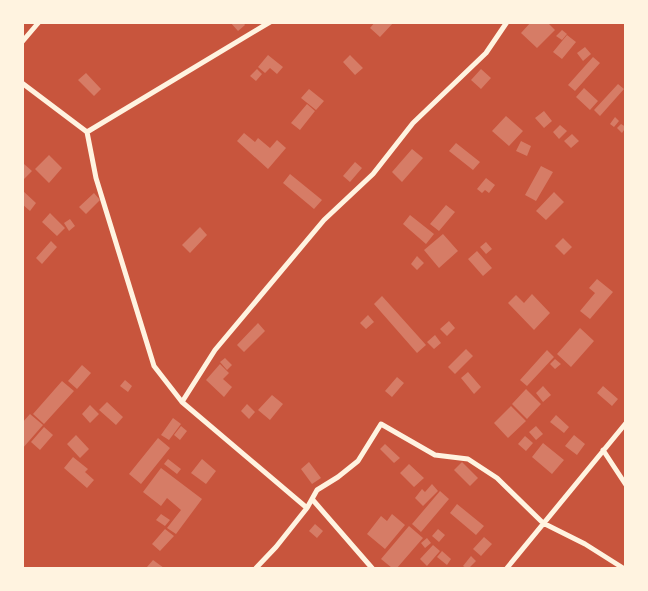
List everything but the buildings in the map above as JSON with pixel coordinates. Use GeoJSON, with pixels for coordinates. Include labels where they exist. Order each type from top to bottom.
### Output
{"type":"FeatureCollection","features":[{"type":"Feature","properties":{"kind":"street"},"geometry":{"type":"LineString","coordinates":[[22,42],[39,22]]}},
{"type":"Feature","properties":{"kind":"street"},"geometry":{"type":"LineString","coordinates":[[87,132],[270,22]]}},
{"type":"Feature","properties":{"kind":"street"},"geometry":{"type":"LineString","coordinates":[[182,402],[215,350],[324,220],[373,174],[413,123],[486,53],[507,22]]}},
{"type":"Feature","properties":{"kind":"street"},"geometry":{"type":"LineString","coordinates":[[22,83],[87,132],[96,178],[154,366],[182,402],[307,508]]}},
{"type":"Feature","properties":{"kind":"street"},"geometry":{"type":"LineString","coordinates":[[507,568],[626,423]]}},
{"type":"Feature","properties":{"kind":"street"},"geometry":{"type":"LineString","coordinates":[[256,568],[307,508],[318,490],[358,461],[381,424],[435,455],[468,459],[498,478],[544,523],[585,544],[623,568]]}},
{"type":"Feature","properties":{"kind":"street"},"geometry":{"type":"LineString","coordinates":[[603,450],[626,485]]}},
{"type":"Feature","properties":{"kind":"street"},"geometry":{"type":"LineString","coordinates":[[312,499],[372,568]]}}]}
